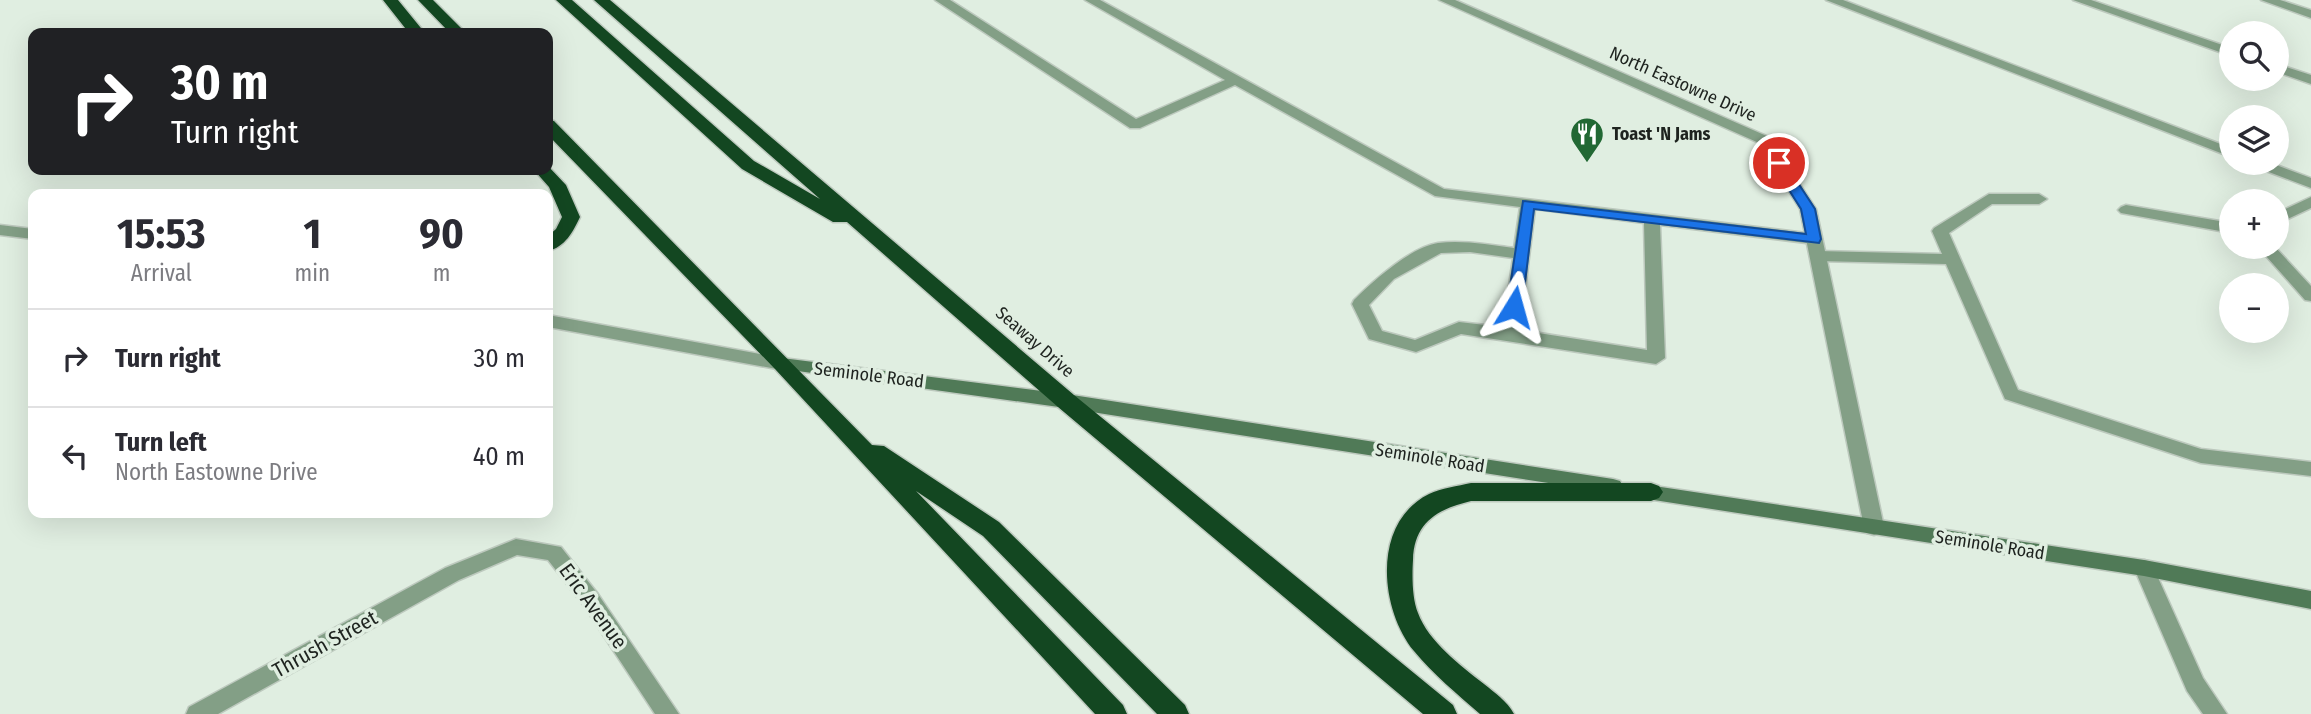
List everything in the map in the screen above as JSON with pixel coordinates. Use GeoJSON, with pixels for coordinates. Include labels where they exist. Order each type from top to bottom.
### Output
{"type":"FeatureCollection","features":[{"type":"Feature","properties":{"kind":"highway"},"geometry":{"type":"LineString","coordinates":[[390,0],[412,28]]}},
{"type":"Feature","properties":{"kind":"highway"},"geometry":{"type":"LineString","coordinates":[[425,0],[453,28]]}},
{"type":"Feature","properties":{"kind":"highway"},"geometry":{"type":"LineString","coordinates":[[564,0],[748,165],[884,243]]}},
{"type":"Feature","properties":{"kind":"highway","name":"Seaway Drive"},"geometry":{"type":"LineString","coordinates":[[601,0],[1066,401],[1443,714]]}},
{"type":"Feature","properties":{"kind":"highway"},"geometry":{"type":"LineString","coordinates":[[553,130],[782,364],[1113,714]]}},
{"type":"Feature","properties":{"kind":"highway"},"geometry":{"type":"LineString","coordinates":[[547,175],[557,185],[571,217],[564,232],[553,241]]}},
{"type":"Feature","properties":{"kind":"highway"},"geometry":{"type":"LineString","coordinates":[[845,432],[991,528],[1175,714]]}},
{"type":"Feature","properties":{"kind":"highway"},"geometry":{"type":"LineString","coordinates":[[1500,714],[1457,678],[1422,642],[1405,615],[1400,567],[1401,541],[1416,519],[1436,501],[1471,492],[1651,492]]}},
{"type":"Feature","properties":{"kind":"street"},"geometry":{"type":"LineString","coordinates":[[941,0],[1135,125],[1236,80]]}},
{"type":"Feature","properties":{"kind":"street"},"geometry":{"type":"LineString","coordinates":[[1091,0],[1440,193],[1814,239]]}},
{"type":"Feature","properties":{"kind":"street","name":"North Eastowne Drive"},"geometry":{"type":"LineString","coordinates":[[1445,0],[1764,140],[1808,209],[1874,527]]}},
{"type":"Feature","properties":{"kind":"street"},"geometry":{"type":"LineString","coordinates":[[1832,0],[2219,148]]}},
{"type":"Feature","properties":{"kind":"street"},"geometry":{"type":"LineString","coordinates":[[2079,0],[2219,48]]}},
{"type":"Feature","properties":{"kind":"street"},"geometry":{"type":"LineString","coordinates":[[2267,0],[2311,14]]}},
{"type":"Feature","properties":{"kind":"street"},"geometry":{"type":"LineString","coordinates":[[2289,72],[2311,80]]}},
{"type":"Feature","properties":{"kind":"street"},"geometry":{"type":"LineString","coordinates":[[2289,175],[2311,183]]}},
{"type":"Feature","properties":{"kind":"street"},"geometry":{"type":"LineString","coordinates":[[2039,199],[1989,200],[1940,231],[2011,394],[2201,456],[2311,469]]}},
{"type":"Feature","properties":{"kind":"street"},"geometry":{"type":"LineString","coordinates":[[2289,213],[2311,202]]}},
{"type":"Feature","properties":{"kind":"street"},"geometry":{"type":"LineString","coordinates":[[1511,334],[1528,204]]}},
{"type":"Feature","properties":{"kind":"street"},"geometry":{"type":"LineString","coordinates":[[2126,210],[2219,226]]}},
{"type":"Feature","properties":{"kind":"street"},"geometry":{"type":"LineString","coordinates":[[1522,254],[1469,247],[1438,248],[1388,275],[1360,304],[1375,335],[1416,346],[1459,328],[1656,358],[1652,220]]}},
{"type":"Feature","properties":{"kind":"street"},"geometry":{"type":"LineString","coordinates":[[0,230],[28,233]]}},
{"type":"Feature","properties":{"kind":"street"},"geometry":{"type":"LineString","coordinates":[[1818,256],[1952,259]]}},
{"type":"Feature","properties":{"kind":"street"},"geometry":{"type":"LineString","coordinates":[[2277,259],[2311,296]]}},
{"type":"Feature","properties":{"kind":"street","name":"Seminole Road"},"geometry":{"type":"LineString","coordinates":[[553,322],[782,364],[1066,401],[2144,568],[2311,600]]}},
{"type":"Feature","properties":{"kind":"street","name":"Eric Avenue"},"geometry":{"type":"LineString","coordinates":[[452,574],[516,547],[554,553],[591,600],[668,714]]}},
{"type":"Feature","properties":{"kind":"street"},"geometry":{"type":"LineString","coordinates":[[2144,568],[2195,684],[2216,714]]}},
{"type":"Feature","properties":{"kind":"street","name":"Thrush Street"},"geometry":{"type":"LineString","coordinates":[[197,714],[452,574]]}},
{"type":"Feature","properties":{"kind":"place","name":"Toast 'N Jams"},"geometry":{"type":"Point","coordinates":[1587,164]}},
{"type":"Feature","properties":{"kind":"route"},"geometry":{"type":"LineString","coordinates":[[1514,307],[1528,204],[1814,239],[1808,209],[1779,163]]}}]}
